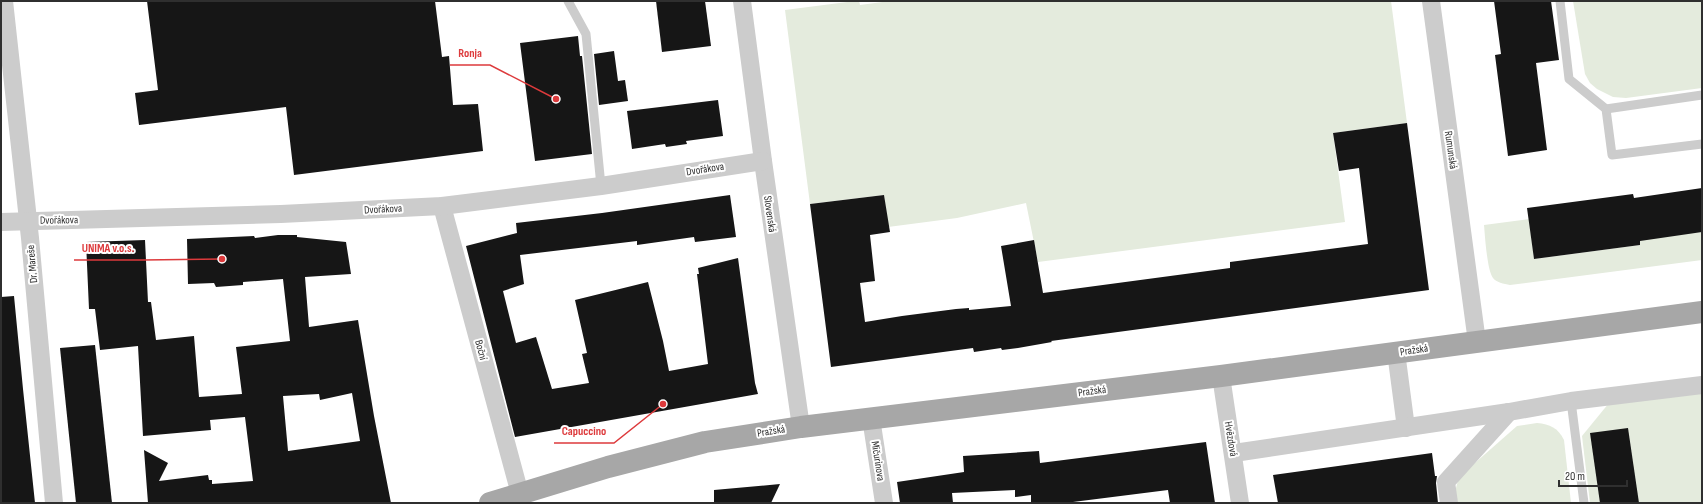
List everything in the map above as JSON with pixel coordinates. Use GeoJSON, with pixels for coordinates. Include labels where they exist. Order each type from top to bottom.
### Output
{"type":"FeatureCollection","features":[{"type":"Feature","properties":{"kind":"main road","name":"Pražská"},"geometry":{"type":"LineString","coordinates":[[490,503],[608,467],[705,442],[801,427],[1221,376],[1702,312]]}},
{"type":"Feature","properties":{"kind":"street","name":"Dr. Mareše"},"geometry":{"type":"LineString","coordinates":[[4,1],[28,221],[54,503]]}},
{"type":"Feature","properties":{"kind":"street","name":"Slovenská"},"geometry":{"type":"LineString","coordinates":[[742,1],[762,161],[801,427]]}},
{"type":"Feature","properties":{"kind":"street","name":"Rumunská"},"geometry":{"type":"LineString","coordinates":[[1431,1],[1477,342]]}},
{"type":"Feature","properties":{"kind":"street","name":"Dvořákova"},"geometry":{"type":"LineString","coordinates":[[1,222],[281,214],[442,206],[601,186],[745,162],[762,161]]}},
{"type":"Feature","properties":{"kind":"street","name":"Boční"},"geometry":{"type":"LineString","coordinates":[[442,206],[520,494]]}},
{"type":"Feature","properties":{"kind":"street"},"geometry":{"type":"LineString","coordinates":[[1396,352],[1406,428]]}},
{"type":"Feature","properties":{"kind":"street","name":"Hvězdová"},"geometry":{"type":"LineString","coordinates":[[1221,376],[1234,454],[1240,503]]}},
{"type":"Feature","properties":{"kind":"street"},"geometry":{"type":"LineString","coordinates":[[1234,454],[1509,412],[1571,401],[1702,385]]}},
{"type":"Feature","properties":{"kind":"street"},"geometry":{"type":"LineString","coordinates":[[1449,503],[1446,482],[1509,412]]}},
{"type":"Feature","properties":{"kind":"street","name":"Mičurinova"},"geometry":{"type":"LineString","coordinates":[[871,418],[884,503]]}},
{"type":"Feature","properties":{"kind":"lane"},"geometry":{"type":"LineString","coordinates":[[568,1],[586,34],[601,186]]}},
{"type":"Feature","properties":{"kind":"lane"},"geometry":{"type":"LineString","coordinates":[[1560,1],[1569,79],[1606,109],[1612,156],[1702,144]]}},
{"type":"Feature","properties":{"kind":"lane"},"geometry":{"type":"LineString","coordinates":[[1606,109],[1702,95]]}},
{"type":"Feature","properties":{"kind":"lane"},"geometry":{"type":"LineString","coordinates":[[1571,401],[1584,503]]}},
{"type":"Feature","properties":{"kind":"shaded area"},"geometry":{"type":"Polygon","coordinates":[[[859,1],[860,5],[890,1],[1391,1],[1407,123],[1333,133],[1345,222],[1038,262],[1026,203],[957,218],[888,227],[884,195],[810,204],[785,10],[859,1]]]}},
{"type":"Feature","properties":{"kind":"shaded area"},"geometry":{"type":"Polygon","coordinates":[[[1573,1],[1702,1],[1702,88],[1626,98],[1613,97],[1597,89],[1590,83],[1585,74],[1573,1]]]}},
{"type":"Feature","properties":{"kind":"shaded area"},"geometry":{"type":"Polygon","coordinates":[[[1529,219],[1534,259],[1640,245],[1639,237],[1701,232],[1702,260],[1510,285],[1498,282],[1493,278],[1489,268],[1484,225],[1529,219]]]}},
{"type":"Feature","properties":{"kind":"shaded area"},"geometry":{"type":"Polygon","coordinates":[[[1702,392],[1702,503],[1590,503],[1582,436],[1609,403],[1702,392]]]}},
{"type":"Feature","properties":{"kind":"shaded area"},"geometry":{"type":"Polygon","coordinates":[[[1537,423],[1546,424],[1553,427],[1559,432],[1564,440],[1571,503],[1456,503],[1454,495],[1459,477],[1517,426],[1537,423]]]}},
{"type":"Feature","properties":{"kind":"building"},"geometry":{"type":"Polygon","coordinates":[[[147,1],[435,1],[442,57],[449,56],[453,105],[478,104],[483,151],[294,175],[286,107],[139,125],[135,93],[158,90],[147,1]]]}},
{"type":"Feature","properties":{"kind":"building"},"geometry":{"type":"Polygon","coordinates":[[[656,1],[705,1],[711,46],[662,52],[656,1]]]}},
{"type":"Feature","properties":{"kind":"building"},"geometry":{"type":"Polygon","coordinates":[[[1494,1],[1551,1],[1559,60],[1536,63],[1547,150],[1508,156],[1495,55],[1501,54],[1494,1]]]}},
{"type":"Feature","properties":{"kind":"building"},"geometry":{"type":"Polygon","coordinates":[[[578,36],[580,56],[582,56],[592,154],[535,161],[520,43],[578,36]]]}},
{"type":"Feature","properties":{"kind":"building"},"geometry":{"type":"Polygon","coordinates":[[[614,51],[618,81],[625,80],[628,101],[599,105],[594,54],[614,51]]]}},
{"type":"Feature","properties":{"kind":"building"},"geometry":{"type":"Polygon","coordinates":[[[718,100],[723,136],[686,141],[687,144],[666,147],[665,144],[632,149],[627,111],[718,100]]]}},
{"type":"Feature","properties":{"kind":"building"},"geometry":{"type":"Polygon","coordinates":[[[1407,123],[1429,290],[1051,341],[1052,342],[1018,348],[1002,350],[1001,348],[974,352],[973,348],[831,367],[810,204],[884,195],[890,232],[870,235],[875,281],[860,283],[865,322],[956,309],[969,308],[969,310],[1011,306],[1001,246],[1034,240],[1043,293],[1230,268],[1230,262],[1368,244],[1359,168],[1339,171],[1333,133],[1407,123]]]}},
{"type":"Feature","properties":{"kind":"building"},"geometry":{"type":"Polygon","coordinates":[[[1702,188],[1702,232],[1640,241],[1640,245],[1534,259],[1527,208],[1633,194],[1634,198],[1702,188]]]}},
{"type":"Feature","properties":{"kind":"building"},"geometry":{"type":"Polygon","coordinates":[[[730,195],[736,237],[695,242],[694,237],[637,245],[637,241],[520,255],[524,284],[503,291],[516,343],[536,337],[552,389],[589,383],[582,354],[587,353],[575,300],[648,282],[669,371],[708,364],[697,274],[699,274],[698,268],[738,258],[755,383],[758,394],[515,437],[466,246],[517,233],[516,223],[602,213],[730,195]]]}},
{"type":"Feature","properties":{"kind":"building"},"geometry":{"type":"Polygon","coordinates":[[[278,235],[297,235],[297,237],[346,242],[351,274],[305,277],[309,327],[358,320],[374,416],[391,503],[148,503],[144,450],[168,463],[159,481],[208,475],[209,480],[212,480],[212,484],[253,481],[245,417],[210,420],[211,430],[143,436],[138,346],[100,350],[95,309],[89,309],[86,242],[145,240],[148,302],[151,302],[156,340],[194,336],[199,397],[242,394],[236,347],[290,341],[283,279],[243,282],[243,285],[216,287],[214,283],[188,284],[187,239],[254,236],[255,238],[278,235]],[[352,393],[320,400],[319,394],[283,396],[288,451],[360,441],[352,393]]]}},
{"type":"Feature","properties":{"kind":"building"},"geometry":{"type":"Polygon","coordinates":[[[14,296],[35,503],[1,503],[1,297],[14,296]]]}},
{"type":"Feature","properties":{"kind":"building"},"geometry":{"type":"Polygon","coordinates":[[[95,345],[112,503],[76,503],[60,348],[95,345]]]}},
{"type":"Feature","properties":{"kind":"building"},"geometry":{"type":"Polygon","coordinates":[[[1628,428],[1639,503],[1600,503],[1590,433],[1628,428]]]}},
{"type":"Feature","properties":{"kind":"building"},"geometry":{"type":"Polygon","coordinates":[[[1206,442],[1215,503],[1170,503],[1168,490],[1065,503],[1031,503],[1031,495],[1015,497],[1015,490],[952,493],[953,503],[900,503],[897,482],[964,472],[963,456],[1039,451],[1040,463],[1206,442]]]}},
{"type":"Feature","properties":{"kind":"building"},"geometry":{"type":"Polygon","coordinates":[[[1432,453],[1435,476],[1437,476],[1436,483],[1438,503],[1278,503],[1273,475],[1432,453]]]}},
{"type":"Feature","properties":{"kind":"building"},"geometry":{"type":"Polygon","coordinates":[[[780,484],[771,503],[714,503],[714,490],[780,484]]]}},
{"type":"Feature","properties":{"kind":"place","name":"Ronja"},"geometry":{"type":"Point","coordinates":[556,99]}},
{"type":"Feature","properties":{"kind":"place","name":"UNIMA v.o.s."},"geometry":{"type":"Point","coordinates":[222,259]}},
{"type":"Feature","properties":{"kind":"place","name":"Capuccino"},"geometry":{"type":"Point","coordinates":[663,404]}}]}
